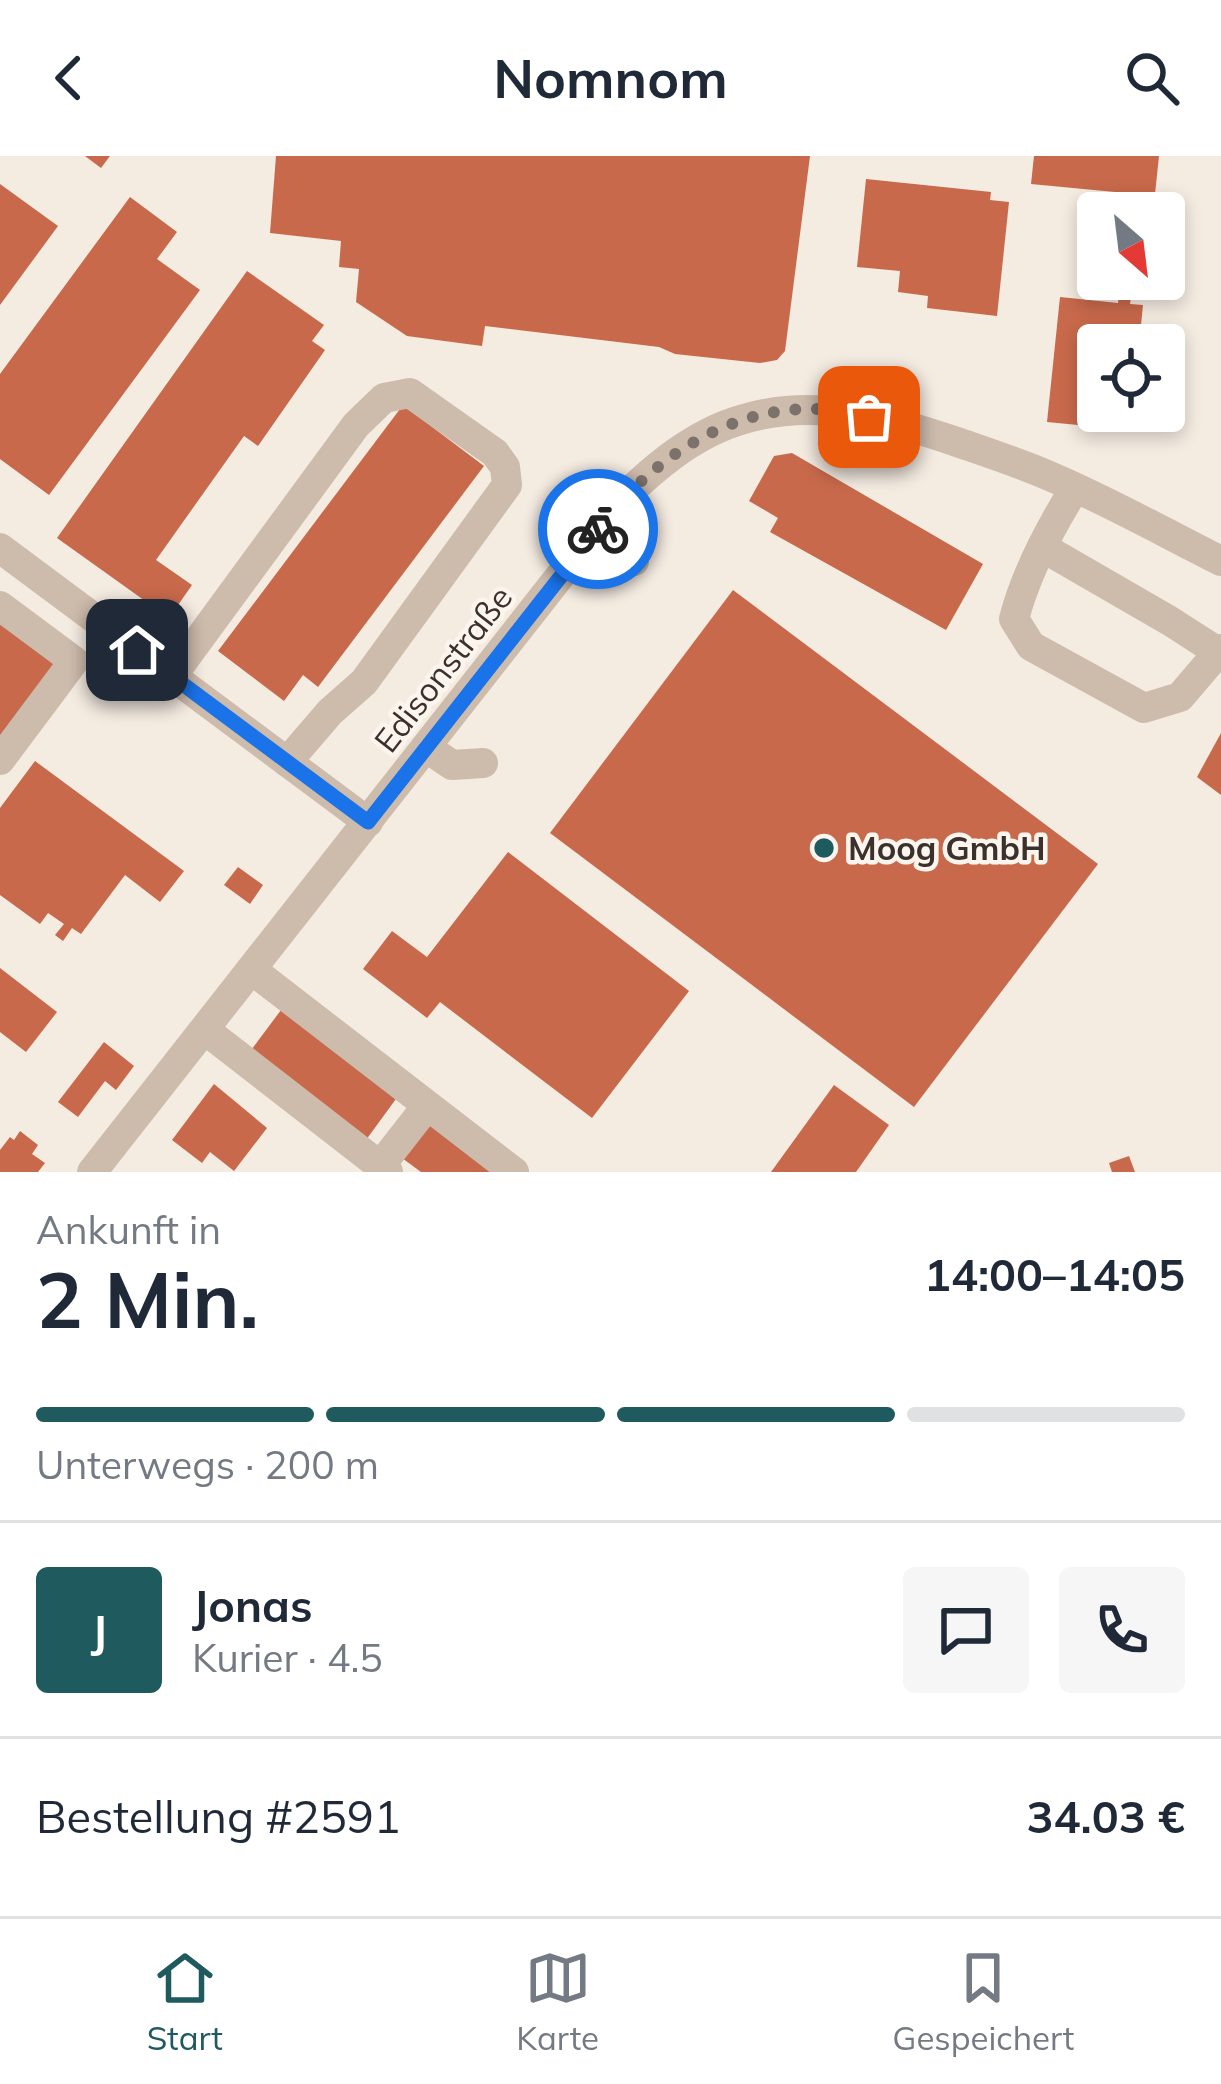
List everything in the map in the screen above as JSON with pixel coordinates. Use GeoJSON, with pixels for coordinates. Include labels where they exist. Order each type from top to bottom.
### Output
{"type":"FeatureCollection","features":[{"type":"Feature","properties":{"kind":"street"},"geometry":{"type":"LineString","coordinates":[[172,676],[356,425],[384,398],[410,393],[495,453],[505,467],[507,484],[364,682],[330,712],[287,762]]}},
{"type":"Feature","properties":{"kind":"street","name":"Edisonstraße"},"geometry":{"type":"LineString","coordinates":[[92,1172],[615,506],[646,475],[690,444],[742,419],[789,410],[841,412],[911,427],[1076,488],[1221,562]]}},
{"type":"Feature","properties":{"kind":"street"},"geometry":{"type":"LineString","coordinates":[[1042,547],[1220,651],[1180,697],[1144,708],[1031,646],[1014,619],[1022,590],[1042,547],[1076,488]]}},
{"type":"Feature","properties":{"kind":"street"},"geometry":{"type":"LineString","coordinates":[[591,537],[634,561]]}},
{"type":"Feature","properties":{"kind":"street"},"geometry":{"type":"LineString","coordinates":[[0,548],[368,822]]}},
{"type":"Feature","properties":{"kind":"street"},"geometry":{"type":"LineString","coordinates":[[0,606],[74,661],[0,760]]}},
{"type":"Feature","properties":{"kind":"street"},"geometry":{"type":"LineString","coordinates":[[427,748],[452,765],[483,764]]}},
{"type":"Feature","properties":{"kind":"street"},"geometry":{"type":"LineString","coordinates":[[252,970],[514,1172]]}},
{"type":"Feature","properties":{"kind":"street"},"geometry":{"type":"LineString","coordinates":[[205,1030],[384,1169],[427,1106]]}},
{"type":"Feature","properties":{"kind":"building"},"geometry":{"type":"Polygon","coordinates":[[[85,156],[110,156],[101,168],[85,156]]]}},
{"type":"Feature","properties":{"kind":"building"},"geometry":{"type":"Polygon","coordinates":[[[276,156],[810,156],[785,351],[777,360],[760,363],[485,326],[482,346],[407,336],[356,302],[359,269],[339,267],[341,241],[270,233],[276,156]]]}},
{"type":"Feature","properties":{"kind":"building"},"geometry":{"type":"Polygon","coordinates":[[[1034,156],[1159,156],[1155,192],[1031,184],[1034,156]]]}},
{"type":"Feature","properties":{"kind":"building"},"geometry":{"type":"Polygon","coordinates":[[[866,179],[991,192],[990,200],[1009,202],[997,316],[927,308],[928,296],[898,292],[900,271],[857,267],[866,179]]]}},
{"type":"Feature","properties":{"kind":"building"},"geometry":{"type":"Polygon","coordinates":[[[0,184],[58,226],[0,305],[0,184]]]}},
{"type":"Feature","properties":{"kind":"building"},"geometry":{"type":"Polygon","coordinates":[[[130,197],[177,232],[157,259],[200,290],[49,495],[0,459],[0,374],[130,197]]]}},
{"type":"Feature","properties":{"kind":"building"},"geometry":{"type":"Polygon","coordinates":[[[247,271],[324,325],[312,341],[325,350],[258,446],[244,436],[156,560],[192,585],[169,618],[57,538],[247,271]]]}},
{"type":"Feature","properties":{"kind":"building"},"geometry":{"type":"Polygon","coordinates":[[[1060,297],[1131,300],[1130,304],[1143,305],[1141,324],[1077,324],[1077,425],[1047,422],[1060,297]]]}},
{"type":"Feature","properties":{"kind":"building"},"geometry":{"type":"Polygon","coordinates":[[[403,405],[484,466],[318,687],[303,675],[284,701],[218,651],[403,405]]]}},
{"type":"Feature","properties":{"kind":"building"},"geometry":{"type":"Polygon","coordinates":[[[792,453],[983,564],[946,630],[770,532],[778,518],[749,501],[774,456],[792,453]]]}},
{"type":"Feature","properties":{"kind":"building","name":"Moog GmbH"},"geometry":{"type":"Polygon","coordinates":[[[733,590],[1098,864],[914,1107],[550,833],[733,590]]]}},
{"type":"Feature","properties":{"kind":"building"},"geometry":{"type":"Polygon","coordinates":[[[0,620],[59,664],[0,744],[0,620]]]}},
{"type":"Feature","properties":{"kind":"building"},"geometry":{"type":"Polygon","coordinates":[[[1221,733],[1221,795],[1197,777],[1221,733]]]}},
{"type":"Feature","properties":{"kind":"building"},"geometry":{"type":"Polygon","coordinates":[[[35,761],[184,871],[160,902],[125,875],[81,934],[72,928],[63,941],[55,935],[64,924],[48,913],[40,924],[0,895],[0,808],[35,761]]]}},
{"type":"Feature","properties":{"kind":"building"},"geometry":{"type":"Polygon","coordinates":[[[508,852],[689,991],[592,1118],[440,1002],[427,1018],[363,969],[392,931],[427,957],[508,852]]]}},
{"type":"Feature","properties":{"kind":"building"},"geometry":{"type":"Polygon","coordinates":[[[238,867],[263,885],[250,904],[224,885],[238,867]]]}},
{"type":"Feature","properties":{"kind":"building"},"geometry":{"type":"Polygon","coordinates":[[[0,968],[57,1012],[26,1052],[0,1032],[0,968]]]}},
{"type":"Feature","properties":{"kind":"building"},"geometry":{"type":"Polygon","coordinates":[[[284,1006],[401,1092],[366,1140],[249,1053],[284,1006]]]}},
{"type":"Feature","properties":{"kind":"building"},"geometry":{"type":"Polygon","coordinates":[[[104,1042],[134,1066],[116,1090],[105,1081],[78,1117],[58,1102],[104,1042]]]}},
{"type":"Feature","properties":{"kind":"building"},"geometry":{"type":"Polygon","coordinates":[[[214,1084],[267,1128],[234,1171],[210,1152],[202,1163],[172,1140],[214,1084]]]}},
{"type":"Feature","properties":{"kind":"building"},"geometry":{"type":"Polygon","coordinates":[[[834,1085],[889,1125],[856,1172],[771,1172],[834,1085]]]}},
{"type":"Feature","properties":{"kind":"building"},"geometry":{"type":"Polygon","coordinates":[[[429,1122],[496,1172],[421,1172],[402,1158],[429,1122]]]}},
{"type":"Feature","properties":{"kind":"building"},"geometry":{"type":"Polygon","coordinates":[[[20,1131],[38,1145],[32,1154],[45,1163],[38,1172],[0,1172],[0,1150],[20,1131]]]}},
{"type":"Feature","properties":{"kind":"building"},"geometry":{"type":"Polygon","coordinates":[[[1129,1156],[1135,1172],[1112,1172],[1109,1163],[1129,1156]]]}},
{"type":"Feature","properties":{"kind":"way so far"},"geometry":{"type":"LineString","coordinates":[[598,529],[646,475],[704,436],[742,419],[817,409],[869,417]]}},
{"type":"Feature","properties":{"kind":"place","name":"Moog GmbH"},"geometry":{"type":"Point","coordinates":[824,848]}},
{"type":"Feature","properties":{"kind":"route"},"geometry":{"type":"LineString","coordinates":[[137,650],[368,822],[598,529]]}}]}
